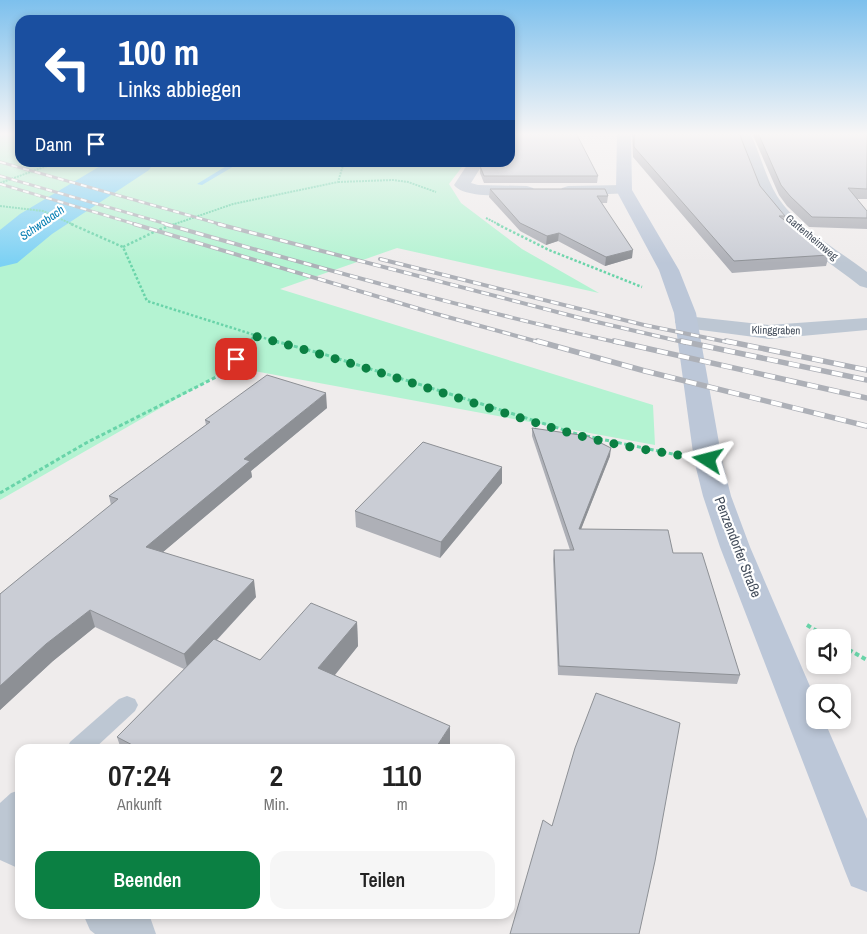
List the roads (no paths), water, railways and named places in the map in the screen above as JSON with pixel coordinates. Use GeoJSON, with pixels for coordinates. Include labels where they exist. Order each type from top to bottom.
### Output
{"type":"FeatureCollection","features":[{"type":"Feature","properties":{"kind":"main road","name":"Penzendorfer Straße"},"geometry":{"type":"LineString","coordinates":[[624,177],[624,190],[669,270],[679,297],[686,322],[708,460],[717,496],[735,547],[867,871]]}},
{"type":"Feature","properties":{"kind":"street"},"geometry":{"type":"LineString","coordinates":[[468,177],[462,185],[476,190],[624,190]]}},
{"type":"Feature","properties":{"kind":"street","name":"Gartenheimweg"},"geometry":{"type":"LineString","coordinates":[[760,177],[773,202],[792,222],[867,282]]}},
{"type":"Feature","properties":{"kind":"street","name":"Klinggraben"},"geometry":{"type":"LineString","coordinates":[[686,322],[769,332],[867,324]]}},
{"type":"Feature","properties":{"kind":"street"},"geometry":{"type":"LineString","coordinates":[[0,834],[15,845]]}},
{"type":"Feature","properties":{"kind":"street"},"geometry":{"type":"LineString","coordinates":[[113,919],[133,934]]}},
{"type":"Feature","properties":{"kind":"lane"},"geometry":{"type":"LineString","coordinates":[[84,744],[127,705]]}},
{"type":"Feature","properties":{"kind":"lane"},"geometry":{"type":"LineString","coordinates":[[0,819],[15,806]]}},
{"type":"Feature","properties":{"kind":"waterway","name":"Schwabach"},"geometry":{"type":"LineString","coordinates":[[0,253],[36,224],[112,177]]}},
{"type":"Feature","properties":{"kind":"waterway"},"geometry":{"type":"LineString","coordinates":[[200,184],[213,177]]}},
{"type":"Feature","properties":{"kind":"railway"},"geometry":{"type":"LineString","coordinates":[[2,177],[170,225]]}},
{"type":"Feature","properties":{"kind":"railway"},"geometry":{"type":"LineString","coordinates":[[52,177],[223,225]]}},
{"type":"Feature","properties":{"kind":"railway"},"geometry":{"type":"LineString","coordinates":[[0,184],[138,225]]}},
{"type":"Feature","properties":{"kind":"railway"},"geometry":{"type":"LineString","coordinates":[[134,224],[433,313],[542,343]]}},
{"type":"Feature","properties":{"kind":"railway"},"geometry":{"type":"LineString","coordinates":[[165,224],[392,287],[620,343]]}},
{"type":"Feature","properties":{"kind":"railway"},"geometry":{"type":"LineString","coordinates":[[218,224],[584,319],[687,343]]}},
{"type":"Feature","properties":{"kind":"railway"},"geometry":{"type":"LineString","coordinates":[[380,259],[644,325],[732,343]]}},
{"type":"Feature","properties":{"kind":"railway"},"geometry":{"type":"LineString","coordinates":[[537,341],[645,371],[867,426]]}},
{"type":"Feature","properties":{"kind":"railway"},"geometry":{"type":"LineString","coordinates":[[614,341],[867,398]]}},
{"type":"Feature","properties":{"kind":"railway"},"geometry":{"type":"LineString","coordinates":[[681,341],[867,380]]}},
{"type":"Feature","properties":{"kind":"railway"},"geometry":{"type":"LineString","coordinates":[[726,341],[867,370]]}}]}
